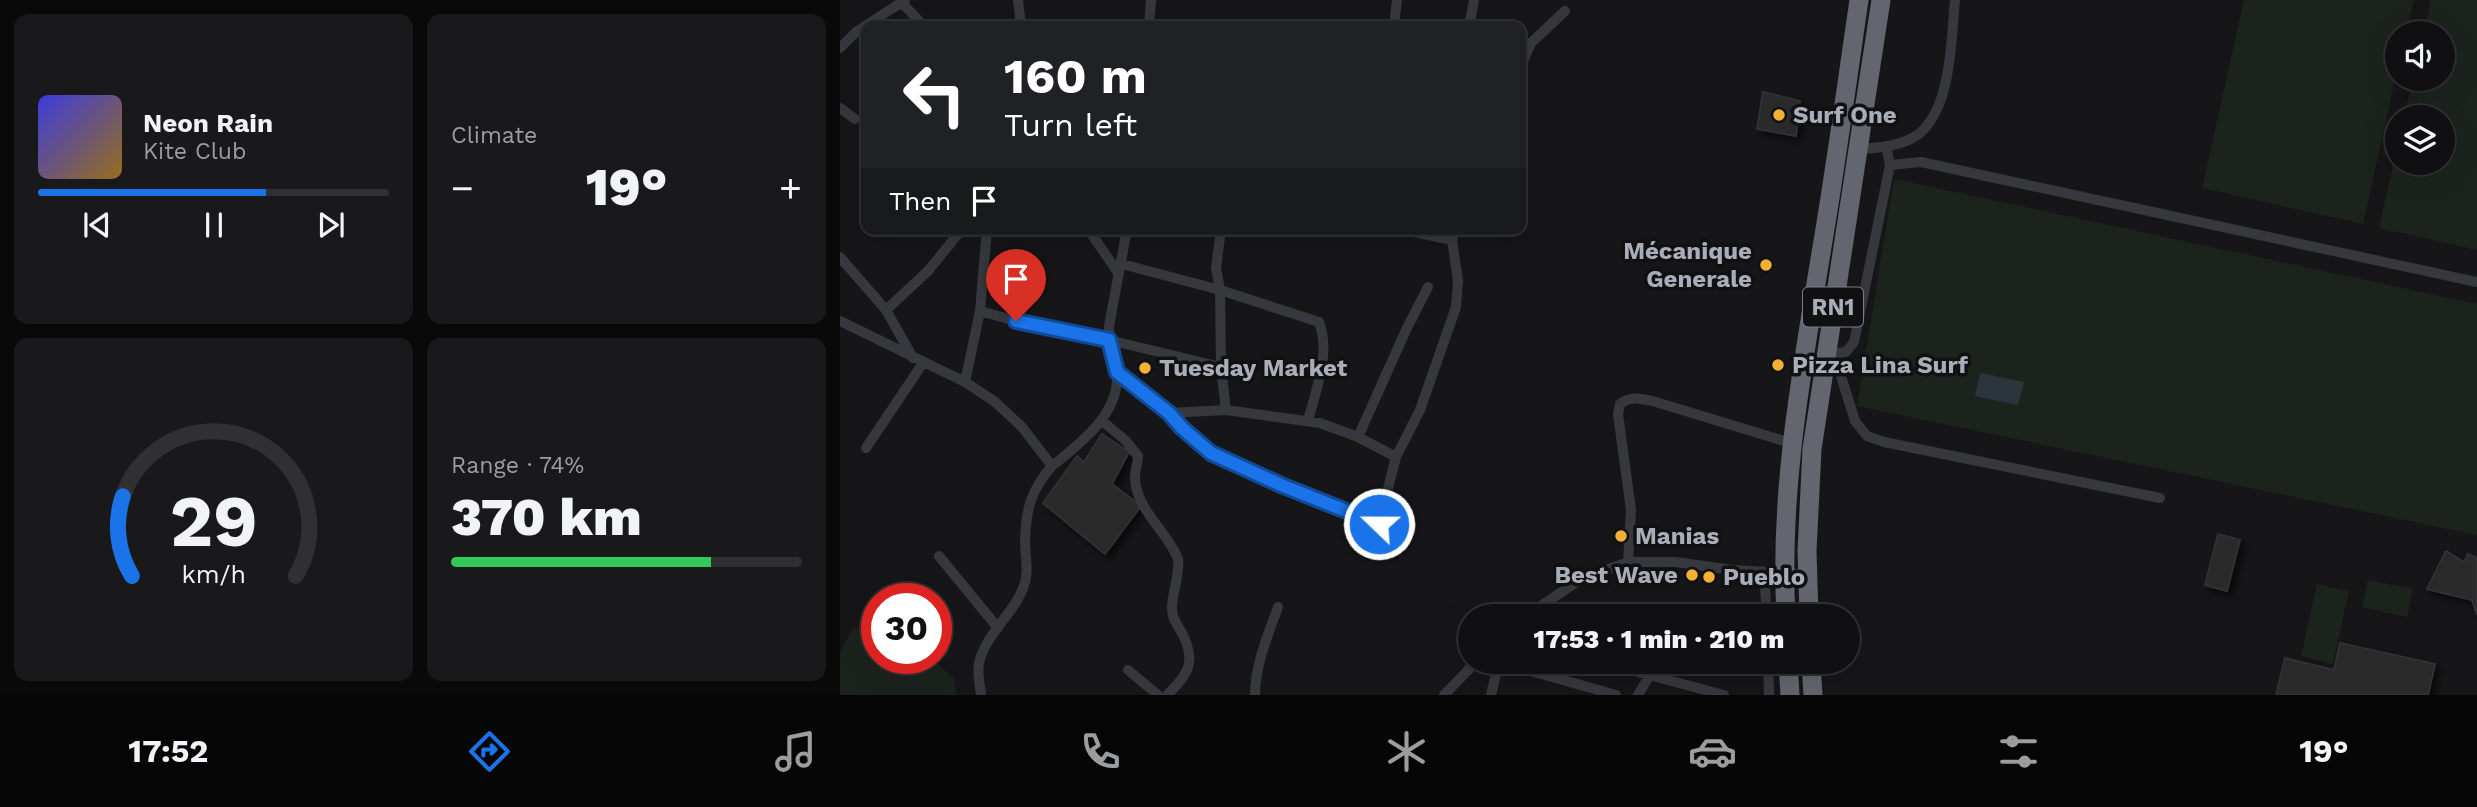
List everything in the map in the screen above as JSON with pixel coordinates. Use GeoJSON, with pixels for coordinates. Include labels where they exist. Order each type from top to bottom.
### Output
{"type":"FeatureCollection","features":[{"type":"Feature","properties":{"kind":"highway","name":"RN1"},"geometry":{"type":"LineString","coordinates":[[1783,604],[1774,573],[1858,0]]}},
{"type":"Feature","properties":{"kind":"highway","name":"RN1"},"geometry":{"type":"LineString","coordinates":[[1808,604],[1807,574],[1812,449],[1830,354],[1881,0]]}},
{"type":"Feature","properties":{"kind":"highway"},"geometry":{"type":"LineString","coordinates":[[1789,674],[1790,695]]}},
{"type":"Feature","properties":{"kind":"highway"},"geometry":{"type":"LineString","coordinates":[[1812,674],[1813,695]]}},
{"type":"Feature","properties":{"kind":"street"},"geometry":{"type":"LineString","coordinates":[[1018,0],[1020,21]]}},
{"type":"Feature","properties":{"kind":"street"},"geometry":{"type":"LineString","coordinates":[[1149,21],[1151,0]]}},
{"type":"Feature","properties":{"kind":"street"},"geometry":{"type":"LineString","coordinates":[[1395,21],[1397,0]]}},
{"type":"Feature","properties":{"kind":"street"},"geometry":{"type":"LineString","coordinates":[[1470,21],[1474,0]]}},
{"type":"Feature","properties":{"kind":"street"},"geometry":{"type":"LineString","coordinates":[[1858,149],[1886,146],[1919,134],[1932,120],[1940,103],[1949,62],[1955,0]]}},
{"type":"Feature","properties":{"kind":"street"},"geometry":{"type":"LineString","coordinates":[[872,21],[904,1],[920,21]]}},
{"type":"Feature","properties":{"kind":"street"},"geometry":{"type":"LineString","coordinates":[[1526,54],[1531,43],[1565,11]]}},
{"type":"Feature","properties":{"kind":"street"},"geometry":{"type":"LineString","coordinates":[[840,48],[861,28]]}},
{"type":"Feature","properties":{"kind":"street"},"geometry":{"type":"LineString","coordinates":[[840,108],[855,119]]}},
{"type":"Feature","properties":{"kind":"street"},"geometry":{"type":"LineString","coordinates":[[1805,351],[1830,354],[1846,352],[1854,342],[1890,166],[1886,146]]}},
{"type":"Feature","properties":{"kind":"street"},"geometry":{"type":"LineString","coordinates":[[1890,166],[1921,162],[2477,282]]}},
{"type":"Feature","properties":{"kind":"street"},"geometry":{"type":"LineString","coordinates":[[886,310],[928,271],[957,235]]}},
{"type":"Feature","properties":{"kind":"street"},"geometry":{"type":"LineString","coordinates":[[965,382],[980,311],[986,235]]}},
{"type":"Feature","properties":{"kind":"street"},"geometry":{"type":"LineString","coordinates":[[1093,235],[1121,269],[1220,290],[1320,322],[1324,350],[1308,421]]}},
{"type":"Feature","properties":{"kind":"street"},"geometry":{"type":"LineString","coordinates":[[981,695],[979,663],[1023,587],[1026,577],[1026,540],[1032,492],[1052,466],[1087,437],[1111,403],[1117,372],[1109,340],[1112,302],[1126,235]]}},
{"type":"Feature","properties":{"kind":"street"},"geometry":{"type":"LineString","coordinates":[[1220,235],[1216,268],[1220,290],[1226,410]]}},
{"type":"Feature","properties":{"kind":"street"},"geometry":{"type":"LineString","coordinates":[[1117,372],[1169,413],[1211,453],[1281,485],[1379,524],[1396,457],[1420,410],[1456,307],[1458,289],[1454,235]]}},
{"type":"Feature","properties":{"kind":"street"},"geometry":{"type":"LineString","coordinates":[[840,257],[886,310],[918,360]]}},
{"type":"Feature","properties":{"kind":"street"},"geometry":{"type":"LineString","coordinates":[[1358,437],[1428,287]]}},
{"type":"Feature","properties":{"kind":"street"},"geometry":{"type":"LineString","coordinates":[[980,311],[1034,326],[1109,340],[1222,367]]}},
{"type":"Feature","properties":{"kind":"street"},"geometry":{"type":"LineString","coordinates":[[840,321],[965,382],[1007,411],[1052,466]]}},
{"type":"Feature","properties":{"kind":"street"},"geometry":{"type":"LineString","coordinates":[[1830,354],[1855,421],[1867,436],[1897,445],[2160,498]]}},
{"type":"Feature","properties":{"kind":"street"},"geometry":{"type":"LineString","coordinates":[[866,448],[918,360]]}},
{"type":"Feature","properties":{"kind":"street"},"geometry":{"type":"LineString","coordinates":[[1628,562],[1630,510],[1618,414],[1620,404],[1626,399],[1657,402],[1791,443]]}},
{"type":"Feature","properties":{"kind":"street"},"geometry":{"type":"LineString","coordinates":[[1169,413],[1226,410],[1308,421],[1358,437],[1396,457]]}},
{"type":"Feature","properties":{"kind":"street"},"geometry":{"type":"LineString","coordinates":[[1101,420],[1125,440],[1138,456],[1136,487],[1148,512],[1178,559],[1172,613],[1183,635],[1190,661],[1185,677],[1167,695]]}},
{"type":"Feature","properties":{"kind":"street"},"geometry":{"type":"LineString","coordinates":[[939,556],[998,628]]}},
{"type":"Feature","properties":{"kind":"street"},"geometry":{"type":"LineString","coordinates":[[1544,604],[1581,579],[1628,562],[1675,562],[1807,574]]}},
{"type":"Feature","properties":{"kind":"street"},"geometry":{"type":"LineString","coordinates":[[1769,604],[1774,573]]}},
{"type":"Feature","properties":{"kind":"street"},"geometry":{"type":"LineString","coordinates":[[1255,695],[1265,643],[1278,607]]}},
{"type":"Feature","properties":{"kind":"street"},"geometry":{"type":"LineString","coordinates":[[1128,670],[1158,695]]}},
{"type":"Feature","properties":{"kind":"street"},"geometry":{"type":"LineString","coordinates":[[1444,695],[1464,674]]}},
{"type":"Feature","properties":{"kind":"street"},"geometry":{"type":"LineString","coordinates":[[1491,695],[1496,674]]}},
{"type":"Feature","properties":{"kind":"street"},"geometry":{"type":"LineString","coordinates":[[1542,674],[1616,695]]}},
{"type":"Feature","properties":{"kind":"street"},"geometry":{"type":"LineString","coordinates":[[1647,674],[1724,695]]}},
{"type":"Feature","properties":{"kind":"street"},"geometry":{"type":"LineString","coordinates":[[1768,674],[1769,695]]}},
{"type":"Feature","properties":{"kind":"street"},"geometry":{"type":"LineString","coordinates":[[1638,695],[1650,675]]}},
{"type":"Feature","properties":{"kind":"shaded area"},"geometry":{"type":"Polygon","coordinates":[[[2244,0],[2414,0],[2409,21],[2385,21],[2385,91],[2393,91],[2389,105],[2385,105],[2385,125],[2363,224],[2202,188],[2244,0]]]}},
{"type":"Feature","properties":{"kind":"shaded area"},"geometry":{"type":"Polygon","coordinates":[[[2431,0],[2477,0],[2477,250],[2379,228],[2391,175],[2455,175],[2455,105],[2407,105],[2410,91],[2455,91],[2455,21],[2426,21],[2431,0]]]}},
{"type":"Feature","properties":{"kind":"shaded area"},"geometry":{"type":"Polygon","coordinates":[[[1894,179],[2477,304],[2477,535],[1857,406],[1894,179]]]}},
{"type":"Feature","properties":{"kind":"shaded area"},"geometry":{"type":"Polygon","coordinates":[[[1980,373],[2024,382],[2018,405],[1975,396],[1980,373]]]}},
{"type":"Feature","properties":{"kind":"shaded area"},"geometry":{"type":"Polygon","coordinates":[[[2368,580],[2413,589],[2407,617],[2362,607],[2368,580]]]}},
{"type":"Feature","properties":{"kind":"shaded area"},"geometry":{"type":"Polygon","coordinates":[[[2317,584],[2349,591],[2333,664],[2301,656],[2317,584]]]}},
{"type":"Feature","properties":{"kind":"shaded area"},"geometry":{"type":"Polygon","coordinates":[[[853,627],[861,630],[861,674],[949,674],[954,678],[956,695],[840,695],[840,653],[853,627]]]}},
{"type":"Feature","properties":{"kind":"building","name":"Surf One"},"geometry":{"type":"Polygon","coordinates":[[[1763,92],[1800,101],[1796,136],[1757,129],[1763,92]]]}},
{"type":"Feature","properties":{"kind":"building"},"geometry":{"type":"Polygon","coordinates":[[[1102,434],[1129,452],[1112,484],[1141,506],[1105,554],[1043,503],[1077,456],[1084,462],[1102,434]]]}},
{"type":"Feature","properties":{"kind":"building"},"geometry":{"type":"Polygon","coordinates":[[[2218,534],[2240,540],[2227,591],[2205,585],[2218,534]]]}},
{"type":"Feature","properties":{"kind":"building"},"geometry":{"type":"Polygon","coordinates":[[[2446,551],[2464,562],[2468,554],[2477,558],[2477,615],[2472,600],[2427,589],[2446,551]]]}},
{"type":"Feature","properties":{"kind":"building"},"geometry":{"type":"Polygon","coordinates":[[[2340,643],[2435,664],[2428,695],[2276,695],[2285,658],[2334,670],[2340,643]]]}},
{"type":"Feature","properties":{"kind":"place","name":"Surf One"},"geometry":{"type":"Point","coordinates":[1779,115]}},
{"type":"Feature","properties":{"kind":"place","name":"Mécanique Generale"},"geometry":{"type":"Point","coordinates":[1766,265]}},
{"type":"Feature","properties":{"kind":"place","name":"Pizza Lina Surf"},"geometry":{"type":"Point","coordinates":[1778,365]}},
{"type":"Feature","properties":{"kind":"place","name":"Tuesday Market"},"geometry":{"type":"Point","coordinates":[1145,368]}},
{"type":"Feature","properties":{"kind":"place","name":"Manias"},"geometry":{"type":"Point","coordinates":[1621,536]}},
{"type":"Feature","properties":{"kind":"place","name":"Best Wave"},"geometry":{"type":"Point","coordinates":[1692,575]}},
{"type":"Feature","properties":{"kind":"place","name":"Pueblo"},"geometry":{"type":"Point","coordinates":[1709,577]}},
{"type":"Feature","properties":{"kind":"route"},"geometry":{"type":"LineString","coordinates":[[1016,321],[1109,340],[1117,372],[1169,413],[1211,453],[1281,485],[1379,524]]}}]}
